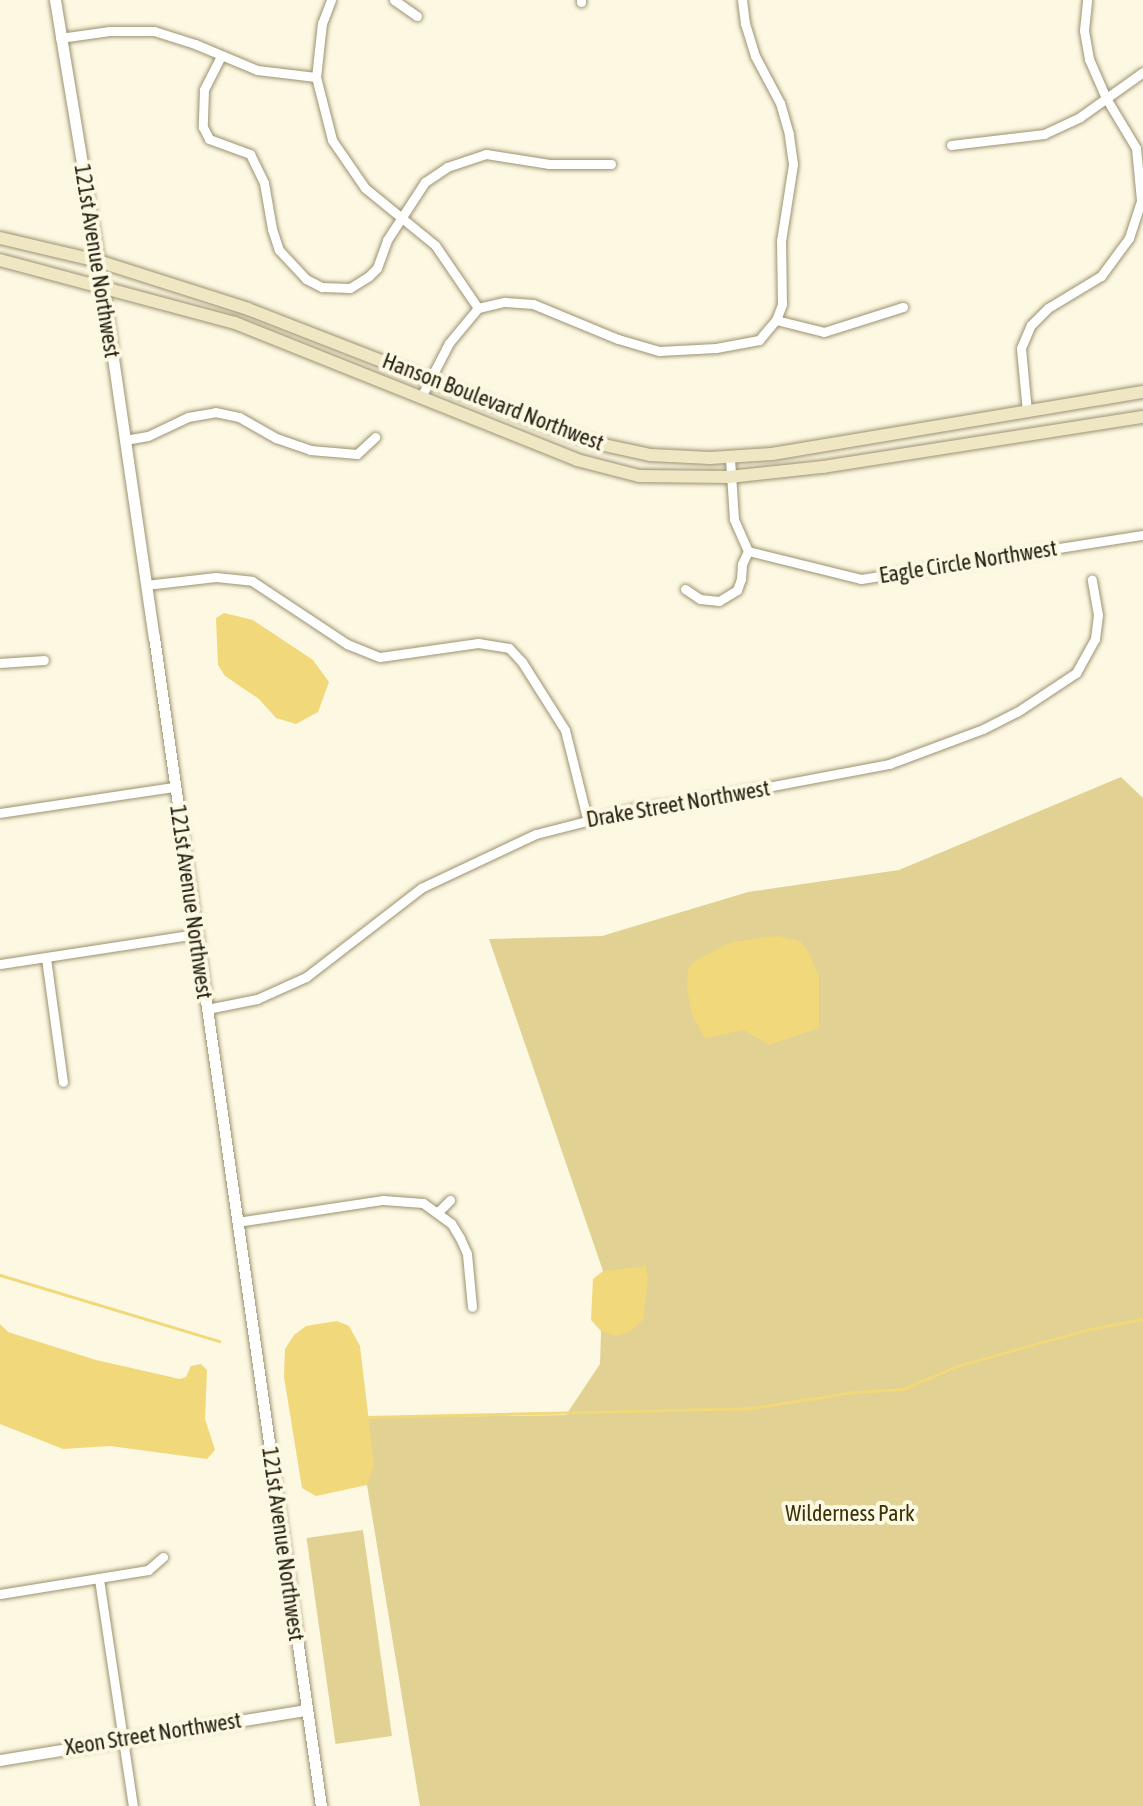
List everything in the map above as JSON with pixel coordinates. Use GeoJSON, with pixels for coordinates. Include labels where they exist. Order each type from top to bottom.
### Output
{"type":"FeatureCollection","features":[{"type":"Feature","properties":{"kind":"main road","name":"Hanson Boulevard Northwest"},"geometry":{"type":"LineString","coordinates":[[0,238],[98,261],[259,313],[595,443],[650,455],[730,458],[864,441],[1143,392]]}},
{"type":"Feature","properties":{"kind":"main road","name":"Hanson Boulevard Northwest"},"geometry":{"type":"LineString","coordinates":[[0,260],[235,323],[607,470],[664,478],[729,477],[823,467],[1143,417]]}},
{"type":"Feature","properties":{"kind":"street","name":"121st Avenue Northwest"},"geometry":{"type":"LineString","coordinates":[[55,0],[125,440],[321,1806]]}},
{"type":"Feature","properties":{"kind":"street"},"geometry":{"type":"LineString","coordinates":[[331,0],[322,23],[316,77],[325,119],[343,161],[374,197],[403,218],[448,260],[478,308]]}},
{"type":"Feature","properties":{"kind":"street"},"geometry":{"type":"LineString","coordinates":[[394,0],[417,16]]}},
{"type":"Feature","properties":{"kind":"street"},"geometry":{"type":"LineString","coordinates":[[421,397],[449,343],[478,308],[505,302],[533,304],[618,339],[659,351],[716,348],[759,340],[776,320],[782,304],[781,241],[793,164],[780,103],[755,56],[745,24],[742,0]]}},
{"type":"Feature","properties":{"kind":"street"},"geometry":{"type":"LineString","coordinates":[[1027,412],[1021,348],[1031,325],[1048,308],[1101,276],[1117,258],[1137,221],[1143,185],[1136,148],[1106,98],[1089,59],[1084,30],[1087,0]]}},
{"type":"Feature","properties":{"kind":"street"},"geometry":{"type":"LineString","coordinates":[[60,38],[110,31],[154,31],[257,70],[316,77]]}},
{"type":"Feature","properties":{"kind":"street"},"geometry":{"type":"LineString","coordinates":[[221,56],[204,90],[203,127],[209,139],[250,154],[258,166],[279,250],[306,279],[335,290],[360,284],[377,268],[387,240],[425,182],[436,173],[486,154],[549,164],[611,164]]}},
{"type":"Feature","properties":{"kind":"street"},"geometry":{"type":"LineString","coordinates":[[951,145],[1044,134],[1080,117],[1143,72]]}},
{"type":"Feature","properties":{"kind":"street"},"geometry":{"type":"LineString","coordinates":[[776,320],[824,332],[903,307]]}},
{"type":"Feature","properties":{"kind":"street"},"geometry":{"type":"LineString","coordinates":[[125,440],[148,436],[201,413],[215,412],[239,417],[276,438],[310,450],[357,454],[375,437]]}},
{"type":"Feature","properties":{"kind":"street"},"geometry":{"type":"LineString","coordinates":[[685,589],[710,601],[730,597],[737,590],[748,551],[734,519],[730,458]]}},
{"type":"Feature","properties":{"kind":"street","name":"Eagle Circle Northwest"},"geometry":{"type":"LineString","coordinates":[[748,551],[861,579],[1143,535]]}},
{"type":"Feature","properties":{"kind":"street"},"geometry":{"type":"LineString","coordinates":[[146,585],[216,577],[252,581],[347,644],[380,657],[478,643],[509,648],[522,662],[565,730],[587,818]]}},
{"type":"Feature","properties":{"kind":"street","name":"Drake Street Northwest"},"geometry":{"type":"LineString","coordinates":[[207,1009],[244,1003],[289,986],[324,965],[421,888],[507,846],[587,818],[794,784],[889,764],[983,729],[1017,712],[1076,673],[1095,639],[1098,615],[1092,580]]}},
{"type":"Feature","properties":{"kind":"street"},"geometry":{"type":"LineString","coordinates":[[0,663],[44,660]]}},
{"type":"Feature","properties":{"kind":"street"},"geometry":{"type":"LineString","coordinates":[[0,813],[174,787]]}},
{"type":"Feature","properties":{"kind":"street"},"geometry":{"type":"LineString","coordinates":[[0,964],[197,934]]}},
{"type":"Feature","properties":{"kind":"street"},"geometry":{"type":"LineString","coordinates":[[46,958],[63,1082]]}},
{"type":"Feature","properties":{"kind":"street"},"geometry":{"type":"LineString","coordinates":[[237,1222],[396,1199],[423,1203],[451,1223],[467,1254],[472,1307]]}},
{"type":"Feature","properties":{"kind":"street"},"geometry":{"type":"LineString","coordinates":[[438,1212],[450,1200]]}},
{"type":"Feature","properties":{"kind":"street"},"geometry":{"type":"LineString","coordinates":[[0,1594],[148,1570],[163,1557]]}},
{"type":"Feature","properties":{"kind":"street"},"geometry":{"type":"LineString","coordinates":[[99,1579],[133,1806]]}},
{"type":"Feature","properties":{"kind":"street","name":"Xeon Street Northwest"},"geometry":{"type":"LineString","coordinates":[[0,1760],[307,1710]]}},
{"type":"Feature","properties":{"kind":"green space","name":"Wilderness Park"},"geometry":{"type":"Polygon","coordinates":[[[1121,777],[1143,798],[1143,1806],[420,1806],[367,1485],[368,1418],[566,1415],[600,1364],[603,1271],[489,939],[602,936],[748,892],[899,870],[1121,777]]]}},
{"type":"Feature","properties":{"kind":"green space"},"geometry":{"type":"Polygon","coordinates":[[[363,1530],[392,1736],[336,1744],[307,1538],[363,1530]]]}},
{"type":"Feature","properties":{"kind":"shaded area"},"geometry":{"type":"Polygon","coordinates":[[[224,613],[253,620],[313,660],[329,682],[318,712],[296,724],[276,718],[259,699],[225,676],[218,665],[216,618],[224,613]]]}},
{"type":"Feature","properties":{"kind":"shaded area"},"geometry":{"type":"Polygon","coordinates":[[[778,936],[800,941],[808,951],[819,976],[819,1028],[769,1045],[744,1030],[705,1038],[692,1015],[687,989],[688,969],[695,961],[731,942],[778,936]]]}},
{"type":"Feature","properties":{"kind":"shaded area"},"geometry":{"type":"Polygon","coordinates":[[[646,1266],[648,1279],[643,1320],[628,1333],[615,1336],[601,1331],[591,1320],[593,1279],[603,1271],[646,1266]]]}},
{"type":"Feature","properties":{"kind":"shaded area"},"geometry":{"type":"Polygon","coordinates":[[[337,1321],[349,1326],[360,1346],[374,1465],[367,1485],[316,1496],[302,1488],[284,1377],[285,1349],[294,1335],[306,1326],[337,1321]]]}},
{"type":"Feature","properties":{"kind":"shaded area"},"geometry":{"type":"Polygon","coordinates":[[[0,1324],[8,1332],[96,1360],[180,1379],[186,1377],[191,1366],[201,1364],[207,1370],[205,1419],[215,1450],[207,1459],[110,1446],[63,1449],[0,1424],[0,1324]]]}},
{"type":"Feature","properties":{"kind":"waterway"},"geometry":{"type":"LineString","coordinates":[[0,1275],[219,1341]]}},
{"type":"Feature","properties":{"kind":"waterway"},"geometry":{"type":"LineString","coordinates":[[367,1417],[751,1408],[854,1392],[903,1389],[960,1365],[1085,1330],[1143,1319]]}}]}
